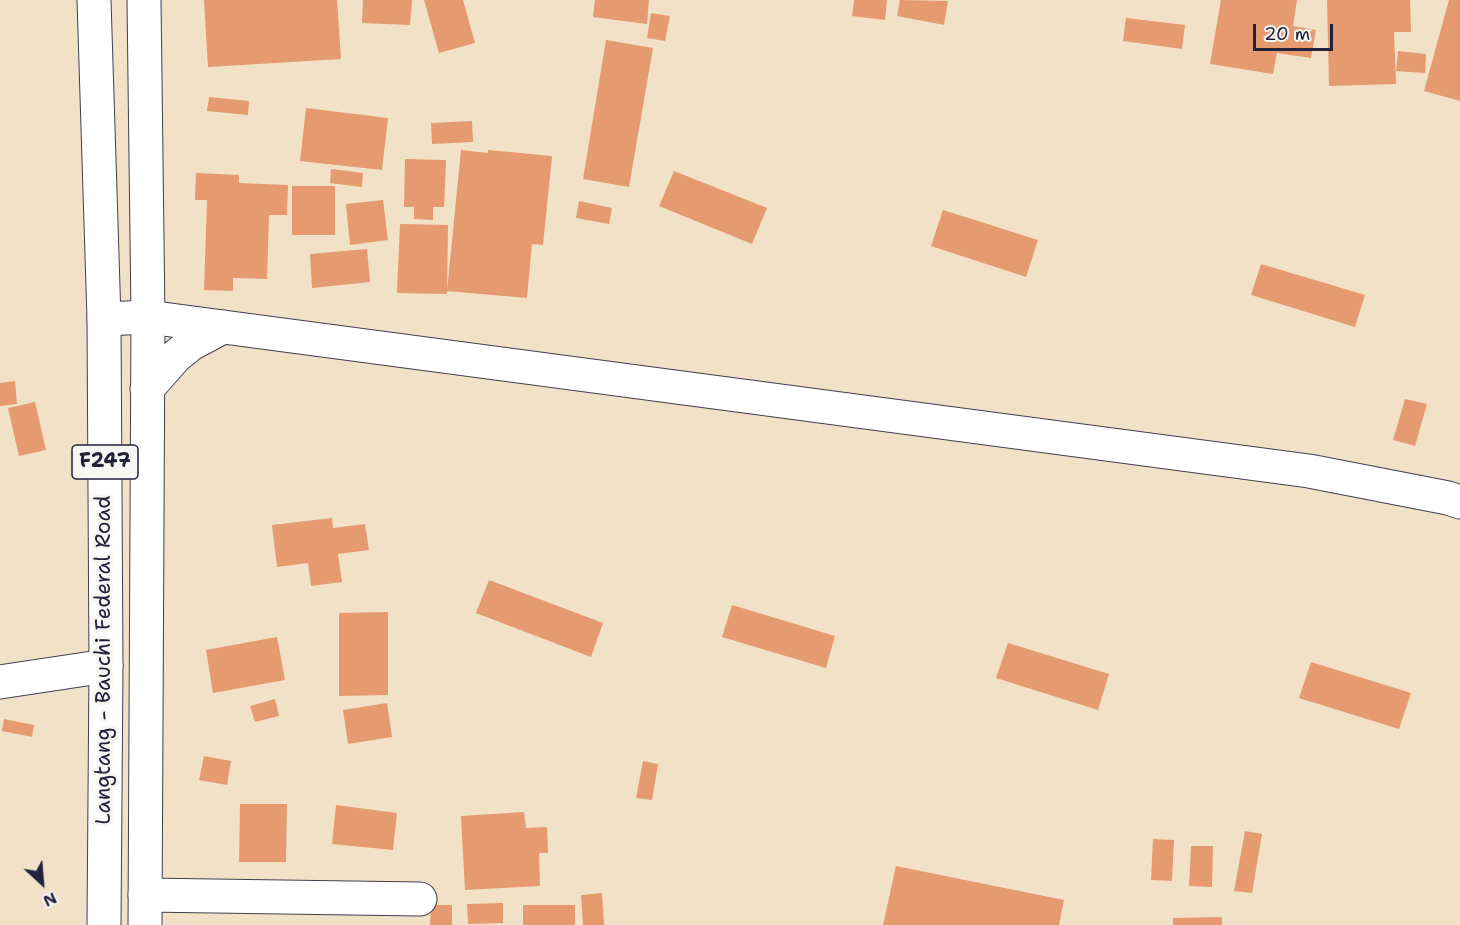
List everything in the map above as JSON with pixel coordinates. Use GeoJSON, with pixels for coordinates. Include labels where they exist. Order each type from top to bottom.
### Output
{"type":"FeatureCollection","features":[{"type":"Feature","properties":{"kind":"main road","name":"Langtang - Bauchi Federal Road"},"geometry":{"type":"LineString","coordinates":[[94,0],[104,319],[106,666],[104,925]]}},
{"type":"Feature","properties":{"kind":"main road","name":"Langtang - Bauchi Federal Road"},"geometry":{"type":"LineString","coordinates":[[144,0],[148,317],[145,910]]}},
{"type":"Feature","properties":{"kind":"main road"},"geometry":{"type":"LineString","coordinates":[[104,319],[148,317],[1309,471],[1460,502]]}},
{"type":"Feature","properties":{"kind":"main road"},"geometry":{"type":"LineString","coordinates":[[147,389],[176,356],[191,344],[223,327]]}},
{"type":"Feature","properties":{"kind":"main road"},"geometry":{"type":"LineString","coordinates":[[0,682],[106,666]]}},
{"type":"Feature","properties":{"kind":"main road"},"geometry":{"type":"LineString","coordinates":[[145,910],[420,899]]}},
{"type":"Feature","properties":{"kind":"building"},"geometry":{"type":"Polygon","coordinates":[[[204,0],[337,0],[341,59],[208,67],[204,0]]]}},
{"type":"Feature","properties":{"kind":"building"},"geometry":{"type":"Polygon","coordinates":[[[363,0],[412,0],[410,25],[362,23],[363,0]]]}},
{"type":"Feature","properties":{"kind":"building"},"geometry":{"type":"Polygon","coordinates":[[[424,0],[463,0],[475,43],[439,53],[424,0]]]}},
{"type":"Feature","properties":{"kind":"building"},"geometry":{"type":"Polygon","coordinates":[[[595,0],[649,0],[647,24],[593,17],[595,0]]]}},
{"type":"Feature","properties":{"kind":"building"},"geometry":{"type":"Polygon","coordinates":[[[854,0],[887,0],[885,20],[852,16],[854,0]]]}},
{"type":"Feature","properties":{"kind":"building"},"geometry":{"type":"Polygon","coordinates":[[[900,0],[948,1],[944,25],[897,16],[900,0]]]}},
{"type":"Feature","properties":{"kind":"building"},"geometry":{"type":"Polygon","coordinates":[[[1221,0],[1297,0],[1293,26],[1316,30],[1311,58],[1277,53],[1273,74],[1210,64],[1221,0]]]}},
{"type":"Feature","properties":{"kind":"building"},"geometry":{"type":"Polygon","coordinates":[[[1327,0],[1410,0],[1411,32],[1394,32],[1396,84],[1329,86],[1327,0]]]}},
{"type":"Feature","properties":{"kind":"building"},"geometry":{"type":"Polygon","coordinates":[[[1449,0],[1460,0],[1460,101],[1424,91],[1449,0]]]}},
{"type":"Feature","properties":{"kind":"building"},"geometry":{"type":"Polygon","coordinates":[[[651,13],[670,16],[665,41],[647,38],[651,13]]]}},
{"type":"Feature","properties":{"kind":"building"},"geometry":{"type":"Polygon","coordinates":[[[1126,18],[1185,25],[1182,49],[1123,41],[1126,18]]]}},
{"type":"Feature","properties":{"kind":"building"},"geometry":{"type":"Polygon","coordinates":[[[606,40],[653,48],[629,187],[583,179],[606,40]]]}},
{"type":"Feature","properties":{"kind":"building"},"geometry":{"type":"Polygon","coordinates":[[[1398,51],[1426,54],[1425,73],[1396,71],[1398,51]]]}},
{"type":"Feature","properties":{"kind":"building"},"geometry":{"type":"Polygon","coordinates":[[[209,97],[249,101],[248,115],[207,111],[209,97]]]}},
{"type":"Feature","properties":{"kind":"building"},"geometry":{"type":"Polygon","coordinates":[[[306,108],[388,118],[382,170],[300,161],[306,108]]]}},
{"type":"Feature","properties":{"kind":"building"},"geometry":{"type":"Polygon","coordinates":[[[472,121],[473,142],[432,144],[431,123],[472,121]]]}},
{"type":"Feature","properties":{"kind":"building"},"geometry":{"type":"Polygon","coordinates":[[[461,150],[552,156],[543,245],[532,244],[527,298],[447,291],[461,150]]]}},
{"type":"Feature","properties":{"kind":"building"},"geometry":{"type":"Polygon","coordinates":[[[405,159],[446,160],[444,207],[433,207],[433,220],[414,219],[414,207],[404,207],[405,159]]]}},
{"type":"Feature","properties":{"kind":"building"},"geometry":{"type":"Polygon","coordinates":[[[331,169],[363,173],[362,187],[330,183],[331,169]]]}},
{"type":"Feature","properties":{"kind":"building"},"geometry":{"type":"Polygon","coordinates":[[[674,171],[767,208],[752,244],[659,206],[674,171]]]}},
{"type":"Feature","properties":{"kind":"building"},"geometry":{"type":"Polygon","coordinates":[[[196,173],[239,175],[239,183],[288,185],[287,215],[269,215],[267,279],[233,278],[233,291],[204,290],[207,200],[195,200],[196,173]]]}},
{"type":"Feature","properties":{"kind":"building"},"geometry":{"type":"Polygon","coordinates":[[[292,186],[335,186],[335,235],[292,235],[292,186]]]}},
{"type":"Feature","properties":{"kind":"building"},"geometry":{"type":"Polygon","coordinates":[[[383,200],[388,240],[350,245],[346,204],[383,200]]]}},
{"type":"Feature","properties":{"kind":"building"},"geometry":{"type":"Polygon","coordinates":[[[579,201],[612,208],[609,224],[576,218],[579,201]]]}},
{"type":"Feature","properties":{"kind":"building"},"geometry":{"type":"Polygon","coordinates":[[[943,210],[1038,240],[1026,277],[931,246],[943,210]]]}},
{"type":"Feature","properties":{"kind":"building"},"geometry":{"type":"Polygon","coordinates":[[[400,224],[448,225],[447,294],[397,293],[400,224]]]}},
{"type":"Feature","properties":{"kind":"building"},"geometry":{"type":"Polygon","coordinates":[[[367,249],[370,282],[312,288],[310,254],[367,249]]]}},
{"type":"Feature","properties":{"kind":"building"},"geometry":{"type":"Polygon","coordinates":[[[1261,264],[1365,295],[1355,327],[1251,295],[1261,264]]]}},
{"type":"Feature","properties":{"kind":"building"},"geometry":{"type":"Polygon","coordinates":[[[15,381],[17,404],[0,406],[0,383],[15,381]]]}},
{"type":"Feature","properties":{"kind":"building"},"geometry":{"type":"Polygon","coordinates":[[[1405,399],[1427,404],[1415,446],[1393,440],[1405,399]]]}},
{"type":"Feature","properties":{"kind":"building"},"geometry":{"type":"Polygon","coordinates":[[[35,402],[46,450],[19,456],[8,408],[35,402]]]}},
{"type":"Feature","properties":{"kind":"building"},"geometry":{"type":"Polygon","coordinates":[[[332,518],[333,528],[365,524],[369,550],[338,554],[342,582],[311,586],[308,563],[277,567],[272,525],[332,518]]]}},
{"type":"Feature","properties":{"kind":"building"},"geometry":{"type":"Polygon","coordinates":[[[489,580],[603,623],[591,657],[476,613],[489,580]]]}},
{"type":"Feature","properties":{"kind":"building"},"geometry":{"type":"Polygon","coordinates":[[[732,605],[835,636],[826,668],[722,637],[732,605]]]}},
{"type":"Feature","properties":{"kind":"building"},"geometry":{"type":"Polygon","coordinates":[[[388,612],[388,695],[339,696],[339,613],[388,612]]]}},
{"type":"Feature","properties":{"kind":"building"},"geometry":{"type":"Polygon","coordinates":[[[277,637],[285,680],[213,693],[206,650],[277,637]]]}},
{"type":"Feature","properties":{"kind":"building"},"geometry":{"type":"Polygon","coordinates":[[[1008,643],[1109,674],[1098,710],[996,678],[1008,643]]]}},
{"type":"Feature","properties":{"kind":"building"},"geometry":{"type":"Polygon","coordinates":[[[1311,662],[1411,693],[1399,729],[1299,698],[1311,662]]]}},
{"type":"Feature","properties":{"kind":"building"},"geometry":{"type":"Polygon","coordinates":[[[275,699],[279,716],[255,722],[250,706],[275,699]]]}},
{"type":"Feature","properties":{"kind":"building"},"geometry":{"type":"Polygon","coordinates":[[[387,703],[392,737],[348,744],[343,710],[387,703]]]}},
{"type":"Feature","properties":{"kind":"building"},"geometry":{"type":"Polygon","coordinates":[[[4,719],[34,725],[32,737],[2,731],[4,719]]]}},
{"type":"Feature","properties":{"kind":"building"},"geometry":{"type":"Polygon","coordinates":[[[204,756],[231,761],[227,785],[199,780],[204,756]]]}},
{"type":"Feature","properties":{"kind":"building"},"geometry":{"type":"Polygon","coordinates":[[[643,761],[658,764],[652,800],[636,798],[643,761]]]}},
{"type":"Feature","properties":{"kind":"building"},"geometry":{"type":"Polygon","coordinates":[[[240,804],[287,804],[286,862],[239,862],[240,804]]]}},
{"type":"Feature","properties":{"kind":"building"},"geometry":{"type":"Polygon","coordinates":[[[336,805],[397,813],[393,850],[332,844],[336,805]]]}},
{"type":"Feature","properties":{"kind":"building"},"geometry":{"type":"Polygon","coordinates":[[[524,812],[526,828],[547,827],[548,853],[539,853],[540,886],[465,890],[461,816],[524,812]]]}},
{"type":"Feature","properties":{"kind":"building"},"geometry":{"type":"Polygon","coordinates":[[[1245,831],[1262,834],[1252,893],[1234,891],[1245,831]]]}},
{"type":"Feature","properties":{"kind":"building"},"geometry":{"type":"Polygon","coordinates":[[[1153,839],[1174,840],[1172,881],[1151,880],[1153,839]]]}},
{"type":"Feature","properties":{"kind":"building"},"geometry":{"type":"Polygon","coordinates":[[[1191,846],[1213,846],[1212,887],[1189,886],[1191,846]]]}},
{"type":"Feature","properties":{"kind":"building"},"geometry":{"type":"Polygon","coordinates":[[[896,866],[1064,900],[1059,925],[883,925],[896,866]]]}},
{"type":"Feature","properties":{"kind":"building"},"geometry":{"type":"Polygon","coordinates":[[[602,893],[604,925],[583,925],[581,895],[602,893]]]}},
{"type":"Feature","properties":{"kind":"building"},"geometry":{"type":"Polygon","coordinates":[[[503,903],[503,923],[468,924],[467,904],[503,903]]]}},
{"type":"Feature","properties":{"kind":"building"},"geometry":{"type":"Polygon","coordinates":[[[431,905],[452,905],[452,925],[430,925],[431,905]]]}},
{"type":"Feature","properties":{"kind":"building"},"geometry":{"type":"Polygon","coordinates":[[[523,905],[575,905],[575,925],[523,925],[523,905]]]}},
{"type":"Feature","properties":{"kind":"building"},"geometry":{"type":"Polygon","coordinates":[[[1222,917],[1222,925],[1173,925],[1173,918],[1222,917]]]}}]}
